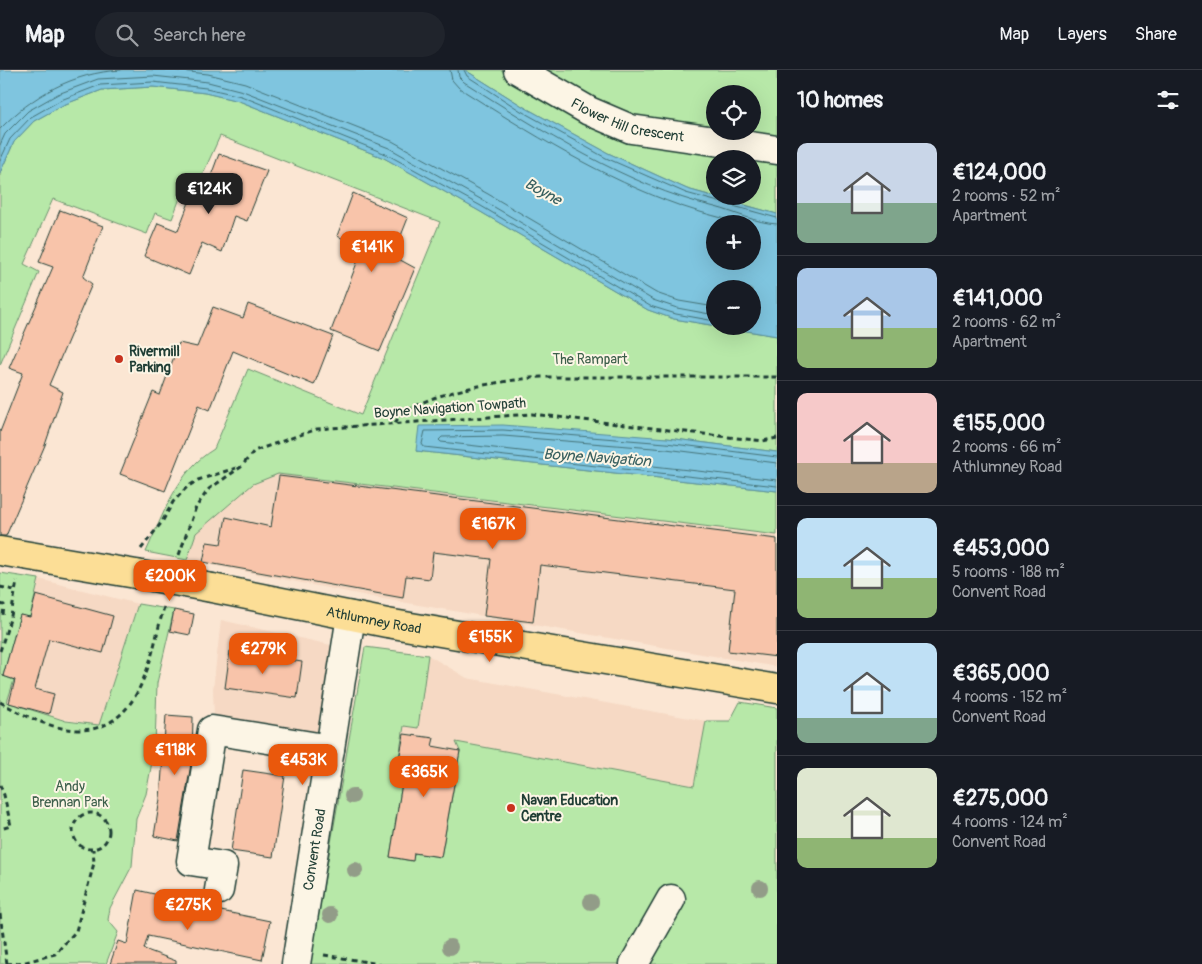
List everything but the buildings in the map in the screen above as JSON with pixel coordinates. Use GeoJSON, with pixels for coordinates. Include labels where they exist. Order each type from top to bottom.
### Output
{"type":"FeatureCollection","features":[{"type":"Feature","properties":{"kind":"main road","name":"Athlumney Road"},"geometry":{"type":"LineString","coordinates":[[0,551],[212,588],[351,616],[777,689]]}},
{"type":"Feature","properties":{"kind":"street","name":"Flower Hill Crescent"},"geometry":{"type":"LineString","coordinates":[[518,70],[589,111],[631,129],[777,150]]}},
{"type":"Feature","properties":{"kind":"street","name":"Convent Road"},"geometry":{"type":"LineString","coordinates":[[307,959],[330,749],[351,616]]}},
{"type":"Feature","properties":{"kind":"street"},"geometry":{"type":"LineString","coordinates":[[219,890],[223,866],[191,861],[212,730],[330,749]]}},
{"type":"Feature","properties":{"kind":"street"},"geometry":{"type":"LineString","coordinates":[[634,964],[671,900]]}},
{"type":"Feature","properties":{"kind":"path"},"geometry":{"type":"LineString","coordinates":[[395,423],[400,415],[428,399],[508,380],[541,377],[777,376]]}},
{"type":"Feature","properties":{"kind":"path","name":"Boyne Navigation Towpath"},"geometry":{"type":"LineString","coordinates":[[180,551],[196,507],[209,489],[240,467],[254,451],[317,429],[532,414],[763,441],[777,438]]}},
{"type":"Feature","properties":{"kind":"path"},"geometry":{"type":"LineString","coordinates":[[141,547],[162,522],[172,502],[186,488],[198,480],[240,467]]}},
{"type":"Feature","properties":{"kind":"path"},"geometry":{"type":"LineString","coordinates":[[0,587],[14,590],[11,616],[0,651]]}},
{"type":"Feature","properties":{"kind":"path"},"geometry":{"type":"LineString","coordinates":[[0,604],[4,605],[3,616],[0,617]]}},
{"type":"Feature","properties":{"kind":"path"},"geometry":{"type":"LineString","coordinates":[[0,702],[32,720],[59,728],[98,730],[119,716],[130,704],[141,686],[161,615]]}},
{"type":"Feature","properties":{"kind":"path"},"geometry":{"type":"LineString","coordinates":[[0,785],[11,826],[0,829]]}},
{"type":"Feature","properties":{"kind":"path"},"geometry":{"type":"LineString","coordinates":[[87,814],[98,815],[106,822],[108,828],[103,844],[93,849],[77,842],[73,831],[77,820],[87,814]]}},
{"type":"Feature","properties":{"kind":"path"},"geometry":{"type":"LineString","coordinates":[[0,914],[7,964],[26,962],[55,954],[76,931],[94,864],[93,849]]}},
{"type":"Feature","properties":{"kind":"path"},"geometry":{"type":"LineString","coordinates":[[307,959],[380,964]]}},
{"type":"Feature","properties":{"kind":"shaded area"},"geometry":{"type":"Polygon","coordinates":[[[278,474],[777,535],[777,667],[378,598],[187,560],[195,533],[253,484],[278,474]]]}},
{"type":"Feature","properties":{"kind":"shaded area"},"geometry":{"type":"Polygon","coordinates":[[[39,579],[138,604],[99,725],[57,718],[7,702],[3,676],[20,615],[30,617],[39,579]]]}},
{"type":"Feature","properties":{"kind":"shaded area"},"geometry":{"type":"Polygon","coordinates":[[[221,620],[335,646],[321,722],[316,733],[214,718],[213,689],[221,620]]]}},
{"type":"Feature","properties":{"kind":"shaded area","name":"Navan Education Centre"},"geometry":{"type":"Polygon","coordinates":[[[365,647],[428,655],[467,678],[706,721],[730,721],[740,702],[777,708],[777,964],[421,964],[369,957],[365,647]]]}},
{"type":"Feature","properties":{"kind":"green space"},"geometry":{"type":"Polygon","coordinates":[[[465,70],[777,70],[777,214],[745,205],[761,205],[761,150],[706,150],[706,194],[687,189],[608,153],[524,107],[465,70]]]}},
{"type":"Feature","properties":{"kind":"green space","name":"The Rampart"},"geometry":{"type":"Polygon","coordinates":[[[153,87],[205,93],[239,101],[384,158],[648,310],[674,319],[706,324],[706,335],[761,335],[761,333],[777,336],[777,452],[667,438],[416,451],[777,491],[777,535],[278,474],[253,484],[196,533],[187,560],[146,552],[172,495],[190,469],[214,449],[248,369],[361,415],[440,222],[220,136],[196,189],[185,185],[172,219],[155,213],[147,234],[53,199],[24,264],[39,272],[0,365],[0,173],[14,142],[34,121],[63,105],[102,90],[153,87]]]}},
{"type":"Feature","properties":{"kind":"green space","name":"Andy Brennan Park"},"geometry":{"type":"Polygon","coordinates":[[[0,573],[39,579],[30,617],[20,615],[3,676],[14,680],[7,702],[66,721],[99,725],[138,604],[174,610],[157,683],[155,746],[146,794],[136,819],[132,866],[110,908],[108,920],[118,932],[106,964],[0,964],[0,573]]]}},
{"type":"Feature","properties":{"kind":"green space","name":"Navan Education Centre"},"geometry":{"type":"Polygon","coordinates":[[[365,647],[428,655],[418,728],[404,726],[397,769],[404,771],[390,857],[412,861],[414,853],[441,857],[460,751],[456,742],[694,786],[706,721],[730,721],[740,702],[777,708],[777,964],[310,964],[365,647]]]}},
{"type":"Feature","properties":{"kind":"water","name":"Boyne"},"geometry":{"type":"Polygon","coordinates":[[[0,70],[465,70],[524,107],[608,153],[687,189],[706,194],[706,205],[745,205],[777,214],[777,336],[761,333],[761,280],[706,280],[706,324],[674,319],[648,310],[384,158],[239,101],[205,93],[153,87],[102,90],[63,105],[34,121],[14,142],[0,173],[0,70]]]}},
{"type":"Feature","properties":{"kind":"water","name":"Boyne Navigation"},"geometry":{"type":"Polygon","coordinates":[[[503,425],[667,438],[777,452],[777,491],[416,451],[419,426],[503,425]]]}},
{"type":"Feature","properties":{"kind":"place","name":"Rivermill Parking"},"geometry":{"type":"Point","coordinates":[119,359]}},
{"type":"Feature","properties":{"kind":"place","name":"Navan Education Centre"},"geometry":{"type":"Point","coordinates":[511,808]}}]}
